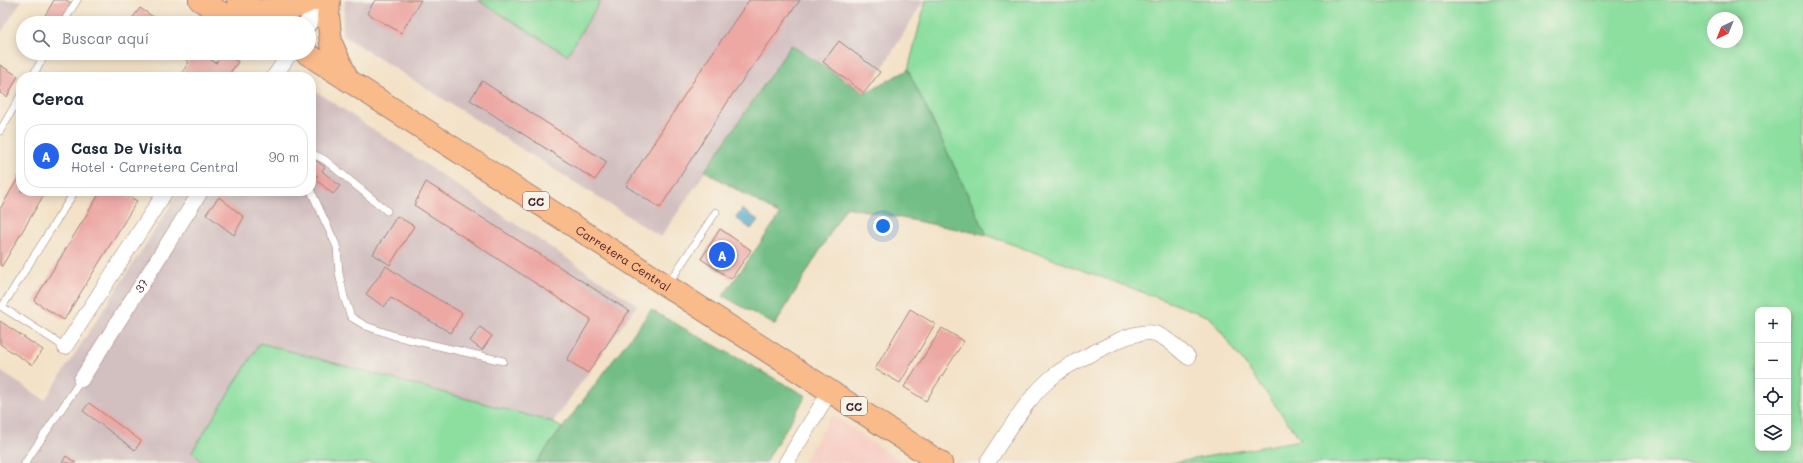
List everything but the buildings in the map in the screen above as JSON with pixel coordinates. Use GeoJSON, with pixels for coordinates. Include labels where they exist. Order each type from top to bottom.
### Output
{"type":"FeatureCollection","features":[{"type":"Feature","properties":{"kind":"main road"},"geometry":{"type":"LineString","coordinates":[[200,0],[250,14],[292,9],[312,0]]}},
{"type":"Feature","properties":{"kind":"main road"},"geometry":{"type":"LineString","coordinates":[[329,0],[328,16],[331,43],[348,80]]}},
{"type":"Feature","properties":{"kind":"main road","name":"Carretera Central"},"geometry":{"type":"LineString","coordinates":[[316,59],[941,463]]}},
{"type":"Feature","properties":{"kind":"street"},"geometry":{"type":"LineString","coordinates":[[312,16],[322,0]]}},
{"type":"Feature","properties":{"kind":"street"},"geometry":{"type":"LineString","coordinates":[[277,72],[285,60]]}},
{"type":"Feature","properties":{"kind":"street"},"geometry":{"type":"LineString","coordinates":[[65,347],[163,196]]}},
{"type":"Feature","properties":{"kind":"street","name":"37"},"geometry":{"type":"LineString","coordinates":[[80,380],[198,196]]}},
{"type":"Feature","properties":{"kind":"street"},"geometry":{"type":"LineString","coordinates":[[987,463],[1022,411],[1042,386],[1056,374],[1088,356],[1124,338],[1146,333],[1161,336],[1188,357]]}},
{"type":"Feature","properties":{"kind":"street"},"geometry":{"type":"LineString","coordinates":[[786,463],[830,391]]}},
{"type":"Feature","properties":{"kind":"lane"},"geometry":{"type":"LineString","coordinates":[[67,16],[77,0]]}},
{"type":"Feature","properties":{"kind":"lane"},"geometry":{"type":"LineString","coordinates":[[35,72],[42,60]]}},
{"type":"Feature","properties":{"kind":"lane"},"geometry":{"type":"LineString","coordinates":[[0,131],[16,104]]}},
{"type":"Feature","properties":{"kind":"lane"},"geometry":{"type":"LineString","coordinates":[[316,156],[325,160],[387,210]]}},
{"type":"Feature","properties":{"kind":"lane"},"geometry":{"type":"LineString","coordinates":[[65,347],[2,307],[72,196]]}},
{"type":"Feature","properties":{"kind":"lane"},"geometry":{"type":"LineString","coordinates":[[313,196],[338,247],[339,273],[344,297],[351,317],[366,326],[395,336],[503,361]]}},
{"type":"Feature","properties":{"kind":"lane"},"geometry":{"type":"LineString","coordinates":[[667,286],[716,212]]}},
{"type":"Feature","properties":{"kind":"lane"},"geometry":{"type":"LineString","coordinates":[[25,463],[80,380]]}},
{"type":"Feature","properties":{"kind":"shaded area"},"geometry":{"type":"Polygon","coordinates":[[[0,0],[22,0],[0,34],[0,0]]]}},
{"type":"Feature","properties":{"kind":"shaded area"},"geometry":{"type":"Polygon","coordinates":[[[345,0],[924,0],[880,72],[864,93],[791,45],[661,237],[342,35],[345,0]]]}},
{"type":"Feature","properties":{"kind":"shaded area"},"geometry":{"type":"Polygon","coordinates":[[[316,91],[637,305],[553,422],[260,343],[192,452],[203,463],[0,463],[0,371],[45,400],[177,196],[316,196],[316,91]]]}},
{"type":"Feature","properties":{"kind":"shaded area"},"geometry":{"type":"Polygon","coordinates":[[[832,415],[903,463],[803,463],[832,415]]]}},
{"type":"Feature","properties":{"kind":"green space"},"geometry":{"type":"Polygon","coordinates":[[[478,0],[601,0],[567,55],[478,0]]]}},
{"type":"Feature","properties":{"kind":"green space"},"geometry":{"type":"Polygon","coordinates":[[[926,0],[1803,0],[1803,463],[1171,463],[1301,440],[1210,317],[987,235],[908,70],[926,0]]]}},
{"type":"Feature","properties":{"kind":"green space"},"geometry":{"type":"Polygon","coordinates":[[[791,45],[864,93],[908,70],[987,235],[846,207],[775,325],[723,296],[780,215],[705,171],[791,45]]]}},
{"type":"Feature","properties":{"kind":"green space"},"geometry":{"type":"Polygon","coordinates":[[[651,310],[806,396],[765,463],[536,463],[651,310]]]}},
{"type":"Feature","properties":{"kind":"green space"},"geometry":{"type":"Polygon","coordinates":[[[260,343],[553,422],[562,428],[536,463],[203,463],[192,452],[260,343]]]}},
{"type":"Feature","properties":{"kind":"water"},"geometry":{"type":"Polygon","coordinates":[[[742,209],[758,220],[751,229],[736,218],[742,209]]]}},
{"type":"Feature","properties":{"kind":"place","name":"Casa De Visita"},"geometry":{"type":"Point","coordinates":[722,255]}}]}
